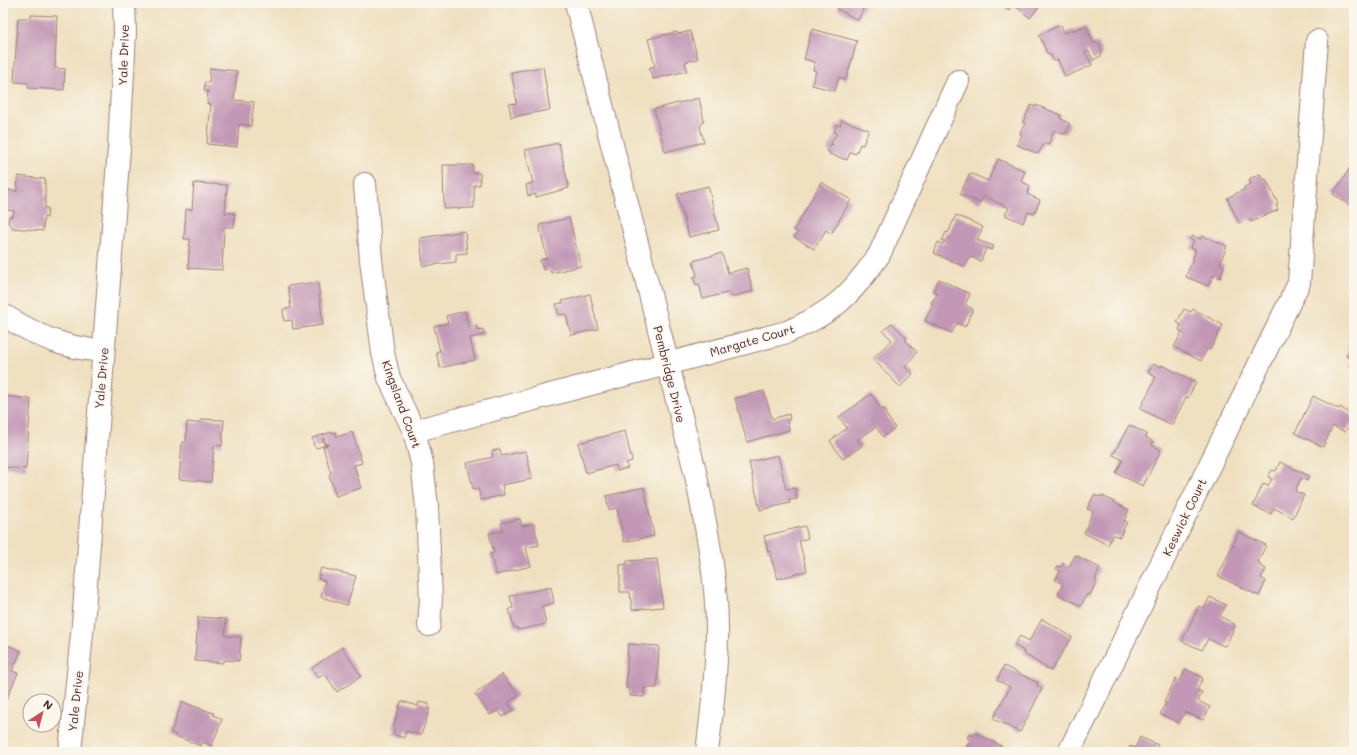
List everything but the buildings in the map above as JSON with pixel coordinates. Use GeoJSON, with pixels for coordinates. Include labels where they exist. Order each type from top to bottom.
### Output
{"type":"FeatureCollection","features":[{"type":"Feature","properties":{"kind":"street","name":"Yale Drive"},"geometry":{"type":"LineString","coordinates":[[70,752],[83,624],[119,148],[125,33],[124,3]]}},
{"type":"Feature","properties":{"kind":"street","name":"Pembridge Drive"},"geometry":{"type":"LineString","coordinates":[[576,3],[668,364],[701,501],[715,608],[717,636],[714,698],[707,752]]}},
{"type":"Feature","properties":{"kind":"street","name":"Keswick Court"},"geometry":{"type":"LineString","coordinates":[[1069,752],[1299,283],[1317,41]]}},
{"type":"Feature","properties":{"kind":"street","name":"Margate Court"},"geometry":{"type":"LineString","coordinates":[[414,430],[787,332],[814,320],[839,303],[862,278],[879,254],[958,81]]}},
{"type":"Feature","properties":{"kind":"street","name":"Kingsland Court"},"geometry":{"type":"LineString","coordinates":[[365,184],[371,260],[383,353],[390,378],[414,430],[422,462],[427,507],[431,599],[429,625]]}},
{"type":"Feature","properties":{"kind":"street"},"geometry":{"type":"LineString","coordinates":[[3,314],[46,339],[79,349],[103,351]]}}]}
